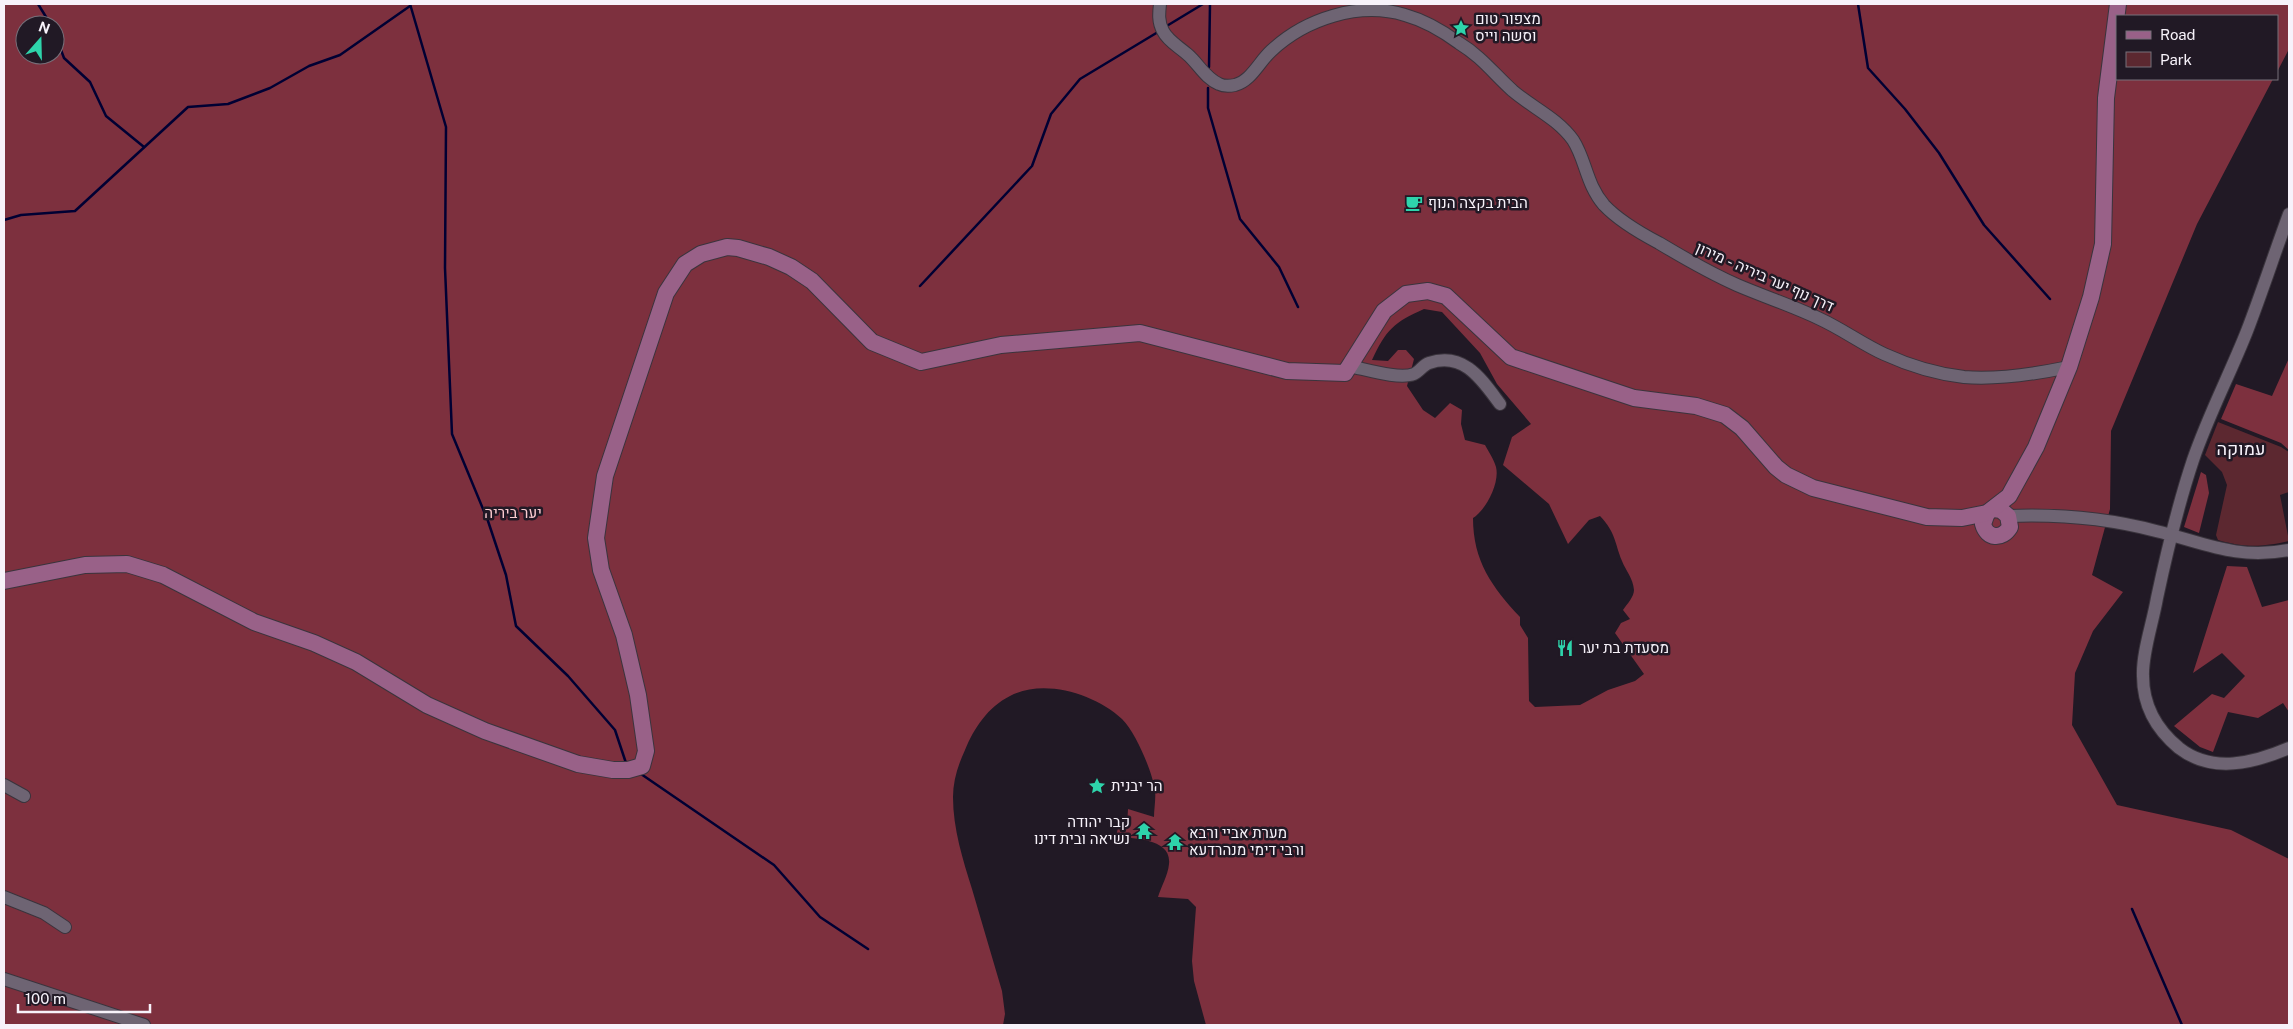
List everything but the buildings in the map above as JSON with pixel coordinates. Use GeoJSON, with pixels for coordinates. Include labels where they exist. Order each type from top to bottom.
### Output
{"type":"FeatureCollection","features":[{"type":"Feature","properties":{"kind":"main road"},"geometry":{"type":"LineString","coordinates":[[4,581],[85,565],[127,564],[163,575],[254,622],[314,643],[356,662],[427,705],[485,731],[578,764],[613,770],[628,770],[642,766],[646,751],[643,727],[624,635],[601,570],[596,538],[604,476],[666,293],[685,264],[701,254],[727,248],[738,248],[769,257],[791,267],[812,281],[872,342],[921,362],[1001,345],[1140,334],[1287,371],[1345,373],[1384,311],[1406,294],[1428,291],[1446,296],[1511,357],[1634,398],[1696,406],[1725,416],[1742,428],[1776,467],[1806,485],[1822,491],[1917,515],[1998,518],[2018,484],[2036,447],[2069,367],[2091,297],[2103,244],[2106,98],[2116,20]]}},
{"type":"Feature","properties":{"kind":"street","name":"דרך נוף יער ביריה - מירון"},"geometry":{"type":"LineString","coordinates":[[1160,4],[1159,18],[1161,29],[1168,39],[1188,55],[1210,79],[1221,86],[1233,86],[1241,83],[1270,52],[1290,36],[1318,20],[1352,11],[1388,11],[1407,15],[1471,50],[1486,62],[1513,91],[1561,125],[1575,143],[1589,182],[1603,204],[1641,233],[1699,267],[1738,286],[1818,318],[1856,337],[1882,353],[1920,368],[1962,377],[1989,377],[2044,372],[2069,367]]}},
{"type":"Feature","properties":{"kind":"street"},"geometry":{"type":"LineString","coordinates":[[2289,214],[2284,245],[2198,446],[2170,536],[2142,675],[2148,709],[2153,720],[2162,732],[2185,752],[2210,763],[2236,764],[2265,758],[2289,748]]}},
{"type":"Feature","properties":{"kind":"street"},"geometry":{"type":"LineString","coordinates":[[1349,366],[1397,375],[1414,374],[1428,363],[1445,361],[1462,365],[1476,372],[1500,404]]}},
{"type":"Feature","properties":{"kind":"street"},"geometry":{"type":"LineString","coordinates":[[1998,518],[2038,516],[2090,518],[2158,531],[2170,536],[2245,554],[2289,550]]}},
{"type":"Feature","properties":{"kind":"street"},"geometry":{"type":"LineString","coordinates":[[4,785],[24,796]]}},
{"type":"Feature","properties":{"kind":"street"},"geometry":{"type":"LineString","coordinates":[[4,897],[49,916],[65,927]]}},
{"type":"Feature","properties":{"kind":"street"},"geometry":{"type":"LineString","coordinates":[[4,979],[144,1025]]}},
{"type":"Feature","properties":{"kind":"green space","name":"יער ביריה"},"geometry":{"type":"Polygon","coordinates":[[[4,4],[2289,4],[2289,49],[2278,70],[2278,15],[2116,15],[2116,80],[2272,80],[2197,224],[2111,431],[2110,509],[2092,575],[2123,592],[2093,631],[2075,673],[2072,725],[2117,805],[2231,830],[2289,859],[2289,1025],[1206,1025],[1194,981],[1192,961],[1196,907],[1188,899],[1158,897],[1169,864],[1168,855],[1164,849],[1150,841],[1116,836],[1119,824],[1127,826],[1128,809],[1154,817],[1155,793],[1153,782],[1138,743],[1122,719],[1098,702],[1069,691],[1038,688],[1010,696],[988,712],[973,734],[962,756],[956,773],[953,791],[953,809],[959,844],[1002,991],[1005,1014],[1003,1025],[4,1025],[4,4]],[[1424,309],[1405,318],[1392,328],[1382,341],[1372,360],[1388,361],[1398,350],[1406,350],[1414,359],[1407,386],[1423,410],[1435,418],[1450,403],[1462,410],[1461,424],[1465,440],[1485,445],[1494,462],[1497,473],[1491,496],[1483,509],[1473,518],[1476,547],[1486,572],[1501,595],[1520,617],[1520,625],[1528,638],[1529,701],[1535,707],[1580,705],[1608,690],[1635,681],[1644,674],[1615,633],[1621,623],[1630,619],[1623,610],[1633,595],[1634,590],[1631,578],[1622,561],[1609,527],[1600,516],[1589,520],[1568,544],[1549,504],[1503,465],[1512,437],[1531,424],[1497,384],[1480,353],[1442,312],[1424,309]]]}},
{"type":"Feature","properties":{"kind":"green space"},"geometry":{"type":"Polygon","coordinates":[[[2289,358],[2289,450],[2281,443],[2221,419],[2236,384],[2272,396],[2289,358]]]}},
{"type":"Feature","properties":{"kind":"green space"},"geometry":{"type":"Polygon","coordinates":[[[2218,422],[2289,452],[2289,492],[2280,495],[2289,541],[2254,546],[2218,540],[2216,535],[2227,485],[2222,472],[2205,455],[2218,422]]]}},
{"type":"Feature","properties":{"kind":"green space"},"geometry":{"type":"Polygon","coordinates":[[[2201,472],[2206,475],[2209,493],[2199,533],[2184,527],[2201,472]]]}},
{"type":"Feature","properties":{"kind":"green space"},"geometry":{"type":"Polygon","coordinates":[[[2227,566],[2247,567],[2262,607],[2289,600],[2289,712],[2283,703],[2258,718],[2228,712],[2213,752],[2200,747],[2174,726],[2212,694],[2224,698],[2245,676],[2222,653],[2193,673],[2227,566]]]}},
{"type":"Feature","properties":{"kind":"waterway"},"geometry":{"type":"LineString","coordinates":[[38,4],[45,15]]}},
{"type":"Feature","properties":{"kind":"waterway"},"geometry":{"type":"LineString","coordinates":[[410,4],[446,127],[445,268],[452,434],[488,521],[506,575],[516,626],[568,676],[615,730],[626,763]]}},
{"type":"Feature","properties":{"kind":"waterway"},"geometry":{"type":"LineString","coordinates":[[1165,27],[1203,4]]}},
{"type":"Feature","properties":{"kind":"waterway"},"geometry":{"type":"LineString","coordinates":[[1209,67],[1210,4]]}},
{"type":"Feature","properties":{"kind":"waterway"},"geometry":{"type":"LineString","coordinates":[[1858,4],[1868,68],[1905,109],[1939,153],[1984,225],[2050,299]]}},
{"type":"Feature","properties":{"kind":"waterway"},"geometry":{"type":"LineString","coordinates":[[4,220],[21,215],[75,211],[188,107],[228,104],[270,88],[309,66],[340,55],[410,6]]}},
{"type":"Feature","properties":{"kind":"waterway"},"geometry":{"type":"LineString","coordinates":[[920,286],[1032,166],[1051,114],[1080,79],[1158,32]]}},
{"type":"Feature","properties":{"kind":"waterway"},"geometry":{"type":"LineString","coordinates":[[65,59],[90,82],[106,116],[144,147]]}},
{"type":"Feature","properties":{"kind":"waterway"},"geometry":{"type":"LineString","coordinates":[[1208,88],[1208,108],[1240,219],[1279,267],[1298,307]]}},
{"type":"Feature","properties":{"kind":"waterway"},"geometry":{"type":"LineString","coordinates":[[641,774],[774,865],[820,917],[868,949]]}},
{"type":"Feature","properties":{"kind":"waterway"},"geometry":{"type":"LineString","coordinates":[[2132,909],[2182,1025]]}},
{"type":"Feature","properties":{"kind":"place","name":"מצפור טום וסשה וייס"},"geometry":{"type":"Point","coordinates":[1461,28]}},
{"type":"Feature","properties":{"kind":"place","name":"הבית בקצה הנוף"},"geometry":{"type":"Point","coordinates":[1414,203]}},
{"type":"Feature","properties":{"kind":"place","name":"מסעדת בת יער"},"geometry":{"type":"Point","coordinates":[1565,648]}},
{"type":"Feature","properties":{"kind":"place","name":"הר יבנית"},"geometry":{"type":"Point","coordinates":[1097,786]}},
{"type":"Feature","properties":{"kind":"place","name":"קבר יהודה נשיאה ובית דינו"},"geometry":{"type":"Point","coordinates":[1144,831]}},
{"type":"Feature","properties":{"kind":"place","name":"מערת אביי ורבא ורבי דימי מנהרדעא"},"geometry":{"type":"Point","coordinates":[1175,842]}},
{"type":"Feature","properties":{"kind":"district","name":"עמוקה"},"geometry":{"type":"Point","coordinates":[2241,449]}}]}
